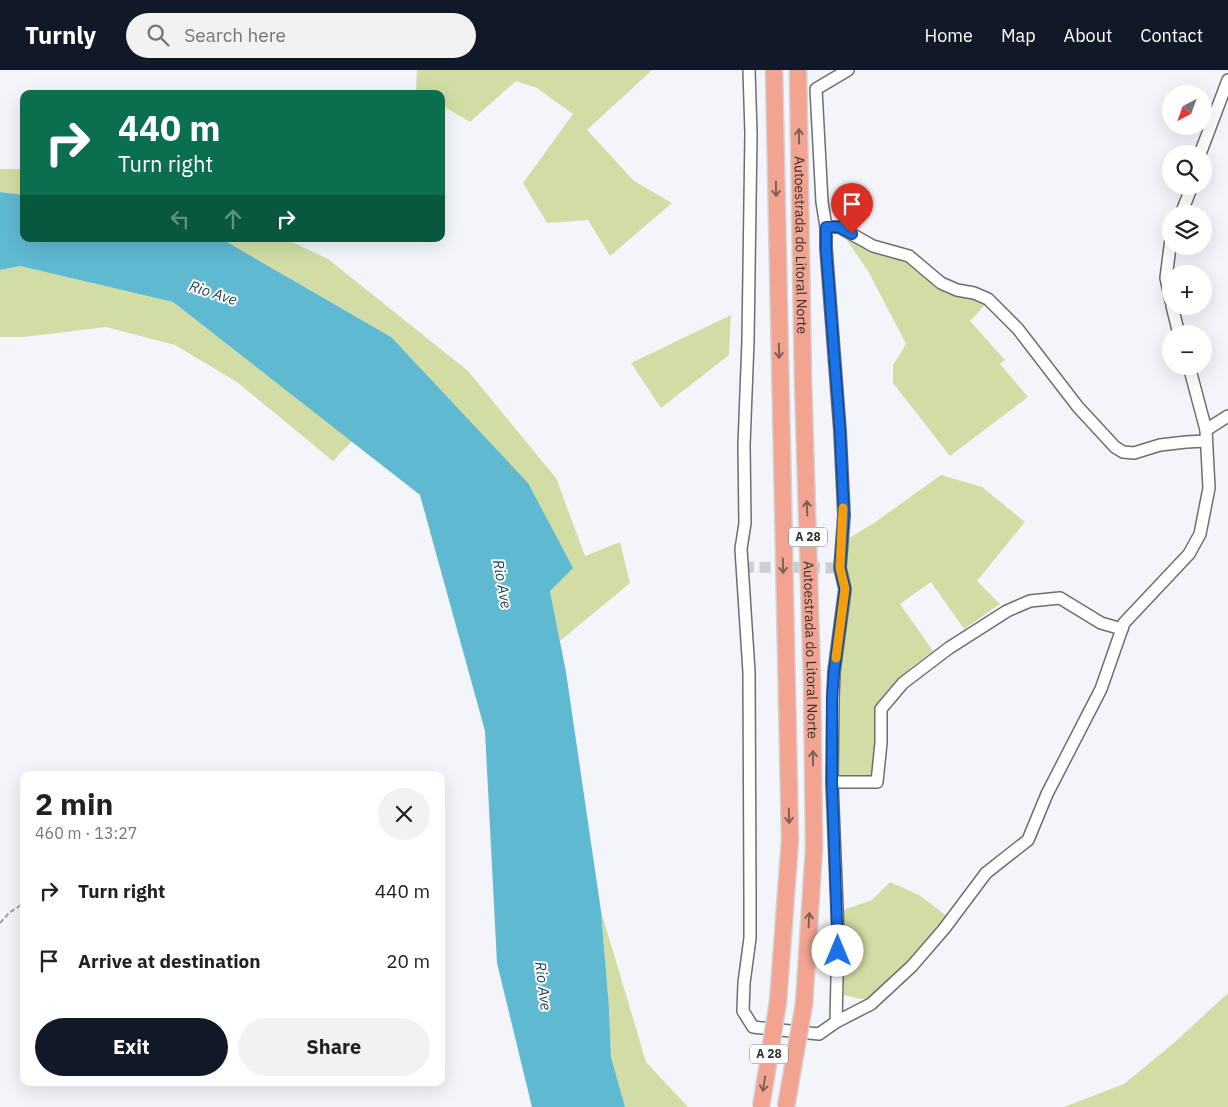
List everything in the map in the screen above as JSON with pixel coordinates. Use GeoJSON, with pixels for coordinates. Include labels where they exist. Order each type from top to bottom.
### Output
{"type":"FeatureCollection","features":[{"type":"Feature","properties":{"kind":"highway","name":"Autoestrada do Litoral Norte"},"geometry":{"type":"LineString","coordinates":[[761,1107],[778,1002],[790,840],[774,70]]}},
{"type":"Feature","properties":{"kind":"highway","name":"Autoestrada do Litoral Norte"},"geometry":{"type":"LineString","coordinates":[[786,1107],[804,1004],[814,848],[798,70]]}},
{"type":"Feature","properties":{"kind":"street"},"geometry":{"type":"LineString","coordinates":[[749,70],[751,133],[748,340],[744,445],[745,523],[741,549],[749,672],[750,938],[744,983],[744,1011],[754,1027],[819,1034],[836,1022],[870,1004],[912,966],[986,873],[1028,840],[1047,794],[1101,689],[1124,623],[1189,554],[1200,534],[1209,488],[1206,436],[1191,375]]}},
{"type":"Feature","properties":{"kind":"street"},"geometry":{"type":"LineString","coordinates":[[836,1022],[838,934],[832,782],[834,672],[845,589],[840,568],[844,515],[840,430],[826,227],[822,202],[816,89],[848,70]]}},
{"type":"Feature","properties":{"kind":"street"},"geometry":{"type":"LineString","coordinates":[[1203,145],[1228,80]]}},
{"type":"Feature","properties":{"kind":"street"},"geometry":{"type":"LineString","coordinates":[[826,227],[839,227],[873,246],[910,256],[941,283],[957,290],[988,298],[1018,329],[1078,407],[1115,448],[1123,452],[1134,453],[1206,436],[1228,416]]}},
{"type":"Feature","properties":{"kind":"street"},"geometry":{"type":"LineString","coordinates":[[832,782],[877,782],[881,743],[880,709],[903,683],[949,648],[1008,611],[1030,601],[1060,598],[1100,623],[1122,629]]}},
{"type":"Feature","properties":{"kind":"path"},"geometry":{"type":"LineString","coordinates":[[0,923],[9,913],[20,906]]}},
{"type":"Feature","properties":{"kind":"green space"},"geometry":{"type":"Polygon","coordinates":[[[417,70],[652,70],[587,130],[634,181],[672,203],[610,256],[588,220],[547,223],[523,183],[573,114],[537,88],[516,81],[470,122],[445,107],[445,90],[416,90],[417,70]]]}},
{"type":"Feature","properties":{"kind":"green space"},"geometry":{"type":"Polygon","coordinates":[[[0,169],[20,169],[20,194],[0,192],[0,169]]]}},
{"type":"Feature","properties":{"kind":"green space"},"geometry":{"type":"Polygon","coordinates":[[[842,233],[913,264],[939,286],[954,295],[981,300],[985,305],[970,321],[1005,360],[1000,364],[1028,397],[950,456],[893,383],[893,365],[906,344],[868,271],[842,233]]]}},
{"type":"Feature","properties":{"kind":"green space"},"geometry":{"type":"Polygon","coordinates":[[[227,242],[292,242],[328,259],[468,371],[556,478],[585,556],[620,542],[630,583],[560,641],[550,591],[391,337],[227,242]]]}},
{"type":"Feature","properties":{"kind":"green space"},"geometry":{"type":"Polygon","coordinates":[[[20,266],[173,302],[352,441],[333,461],[237,382],[175,345],[106,327],[24,337],[0,337],[0,270],[20,266]]]}},
{"type":"Feature","properties":{"kind":"green space"},"geometry":{"type":"Polygon","coordinates":[[[731,315],[729,355],[661,408],[631,363],[731,315]]]}},
{"type":"Feature","properties":{"kind":"green space"},"geometry":{"type":"Polygon","coordinates":[[[941,475],[982,487],[1025,522],[977,581],[1000,604],[964,629],[931,582],[900,604],[933,651],[910,668],[885,693],[876,709],[878,744],[874,773],[865,779],[840,779],[835,774],[835,706],[845,618],[851,592],[843,570],[844,541],[874,523],[941,475]]]}},
{"type":"Feature","properties":{"kind":"green space"},"geometry":{"type":"Polygon","coordinates":[[[890,882],[919,895],[947,916],[908,962],[874,995],[864,999],[844,995],[843,910],[872,900],[890,882]]]}},
{"type":"Feature","properties":{"kind":"green space"},"geometry":{"type":"Polygon","coordinates":[[[601,911],[646,1062],[688,1107],[625,1107],[611,1057],[601,911]]]}},
{"type":"Feature","properties":{"kind":"green space"},"geometry":{"type":"Polygon","coordinates":[[[1228,993],[1228,1107],[1064,1107],[1124,1084],[1175,1042],[1228,993]]]}},
{"type":"Feature","properties":{"kind":"water","name":"Rio Ave"},"geometry":{"type":"Polygon","coordinates":[[[0,192],[20,194],[20,242],[227,242],[391,337],[528,483],[573,568],[550,591],[566,672],[601,911],[611,1057],[625,1107],[532,1107],[497,963],[485,731],[420,495],[173,302],[20,266],[0,270],[0,192]]]}},
{"type":"Feature","properties":{"kind":"tunnel"},"geometry":{"type":"LineString","coordinates":[[743,567],[840,568]]}},
{"type":"Feature","properties":{"kind":"slow traffic"},"geometry":{"type":"LineString","coordinates":[[836,658],[845,589],[840,568],[843,508]]}},
{"type":"Feature","properties":{"kind":"route"},"geometry":{"type":"LineString","coordinates":[[838,951],[832,782],[832,699],[845,589],[840,568],[844,515],[826,227],[839,227],[852,234]]}}]}
